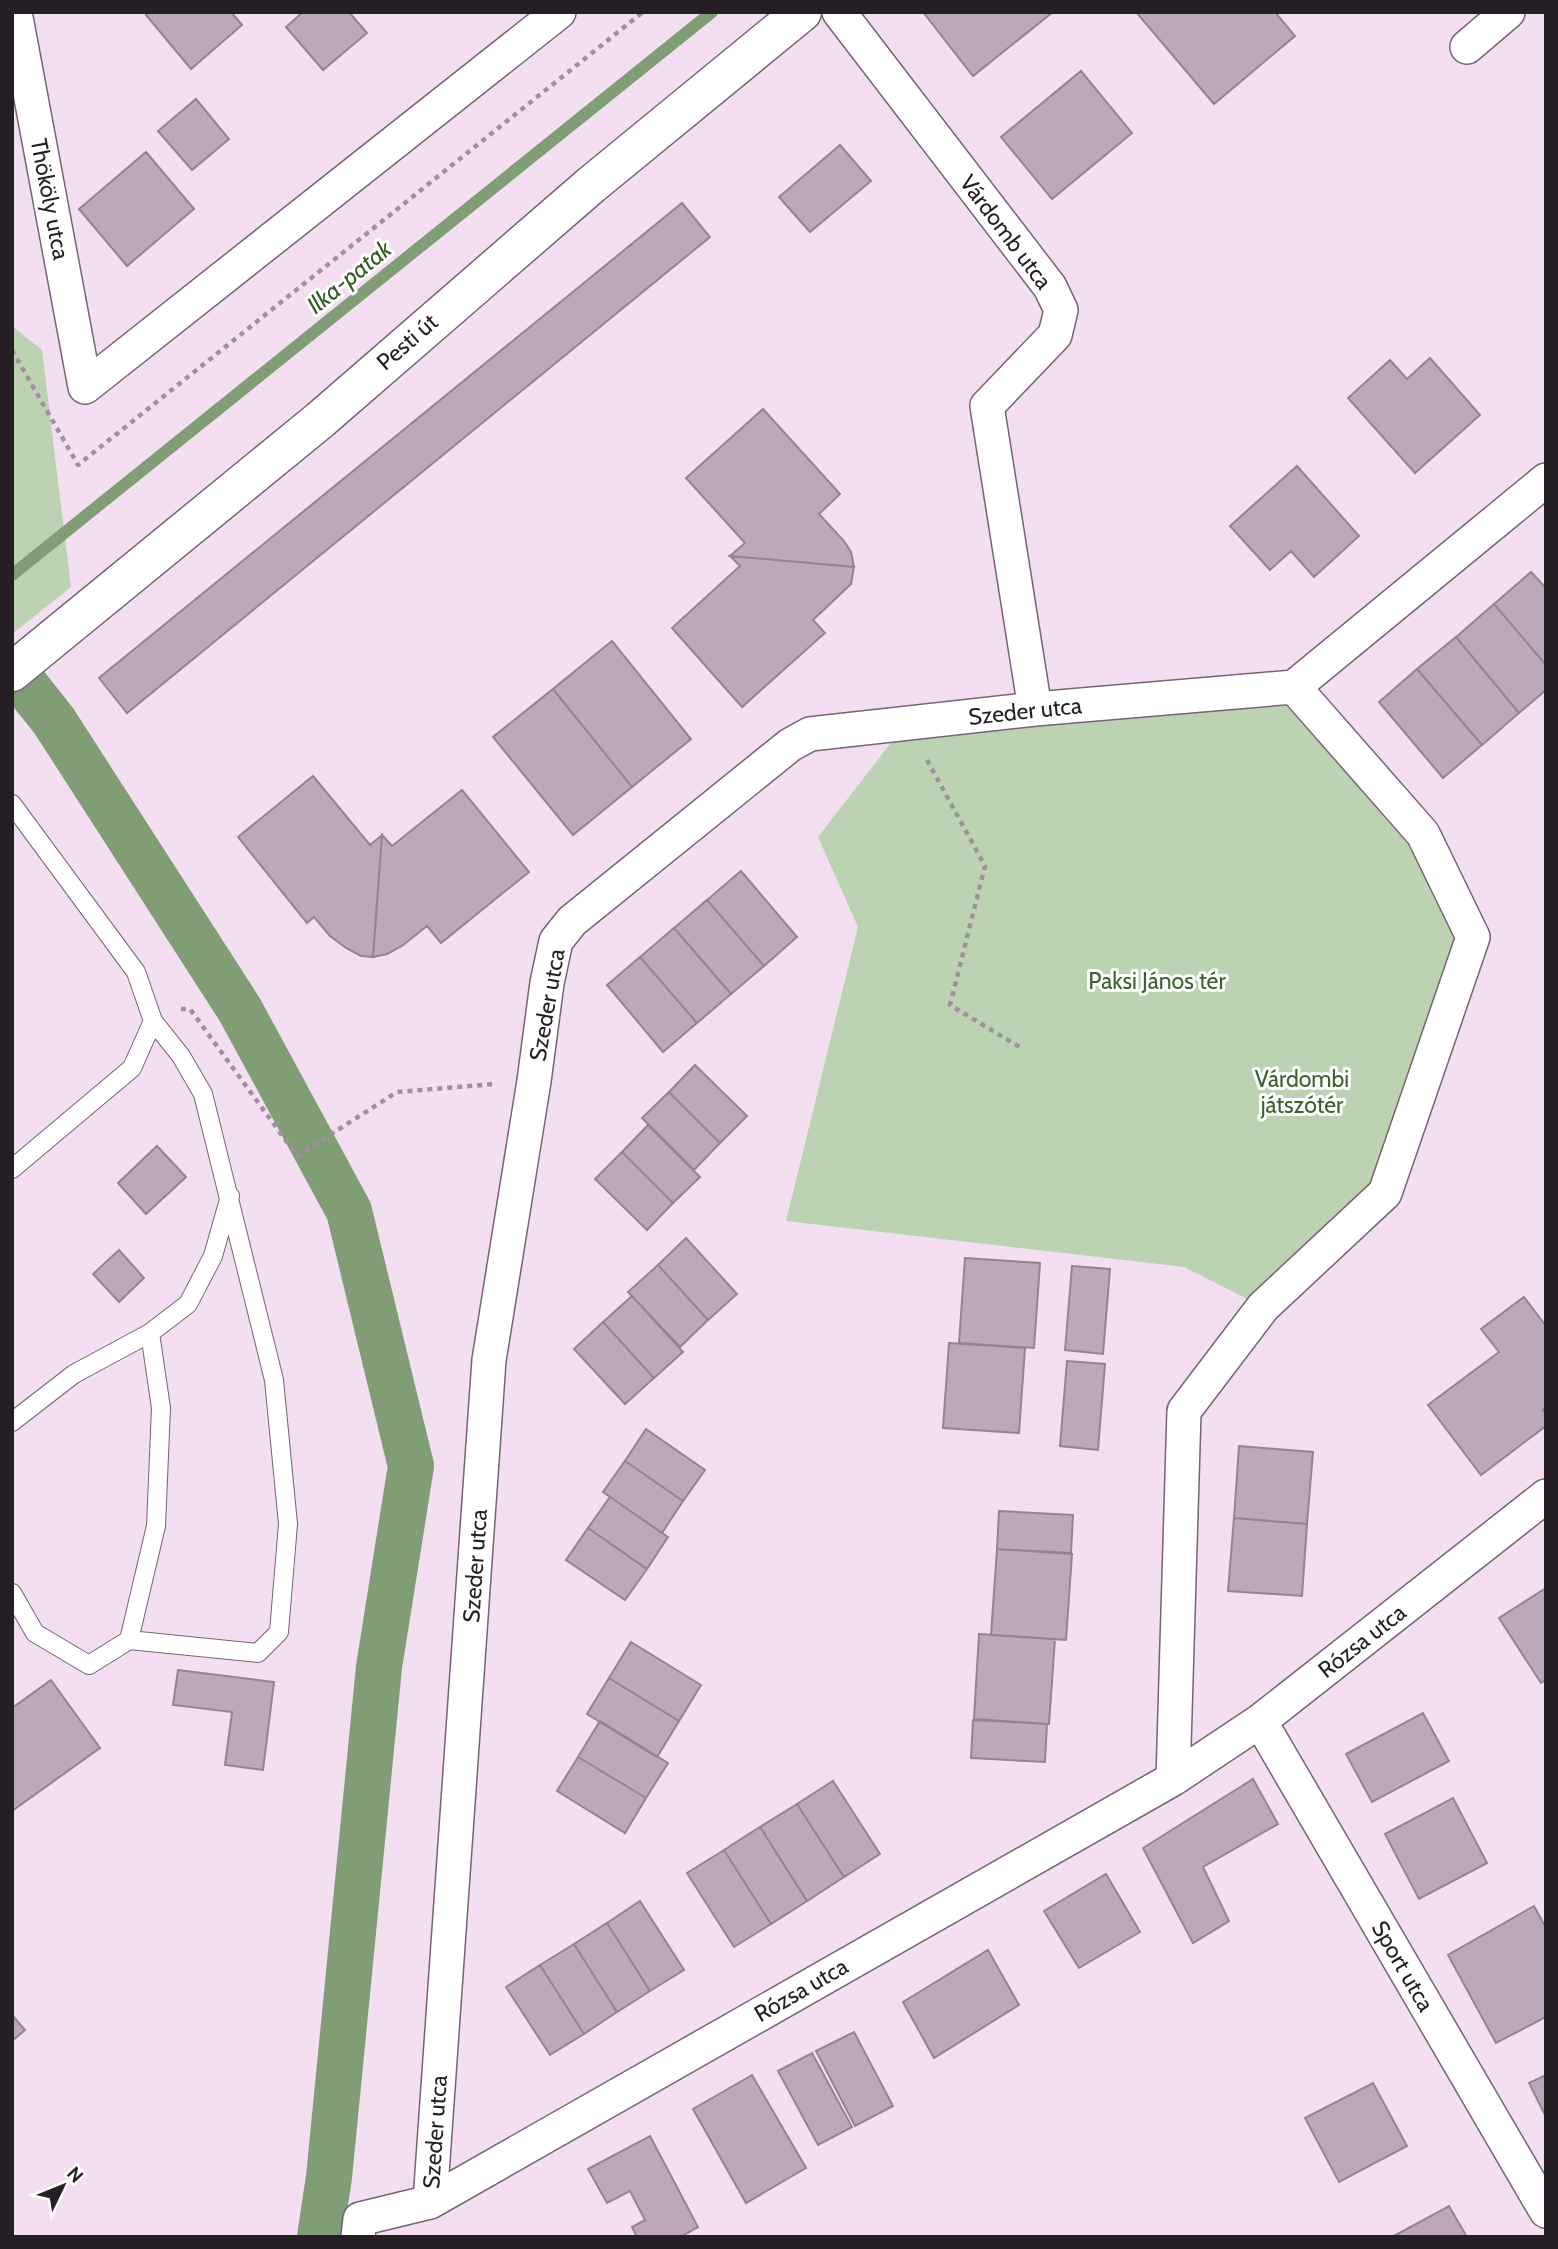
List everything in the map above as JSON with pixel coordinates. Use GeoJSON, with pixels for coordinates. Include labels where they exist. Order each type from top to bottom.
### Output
{"type":"FeatureCollection","features":[{"type":"Feature","properties":{"kind":"main road","name":"Pesti út"},"geometry":{"type":"LineString","coordinates":[[12,672],[320,420],[580,194],[802,12]]}},
{"type":"Feature","properties":{"kind":"street","name":"Thököly utca"},"geometry":{"type":"LineString","coordinates":[[15,12],[85,387],[559,12]]}},
{"type":"Feature","properties":{"kind":"street","name":"Várdomb utca"},"geometry":{"type":"LineString","coordinates":[[839,12],[1050,287],[1061,310],[1055,335],[987,405],[1035,709]]}},
{"type":"Feature","properties":{"kind":"street"},"geometry":{"type":"LineString","coordinates":[[1467,47],[1508,12]]}},
{"type":"Feature","properties":{"kind":"street"},"geometry":{"type":"LineString","coordinates":[[1173,1779],[1184,1411],[1263,1307],[1385,1193],[1473,937],[1423,834],[1294,687],[1546,480]]}},
{"type":"Feature","properties":{"kind":"street","name":"Szeder utca"},"geometry":{"type":"LineString","coordinates":[[430,2202],[489,1360],[547,983],[556,941],[572,921],[790,745],[810,734],[1035,709],[1294,687]]}},
{"type":"Feature","properties":{"kind":"street","name":"Rózsa utca"},"geometry":{"type":"LineString","coordinates":[[358,2237],[360,2219],[430,2202],[1173,1779],[1260,1721],[1546,1496]]}},
{"type":"Feature","properties":{"kind":"street","name":"Sport utca"},"geometry":{"type":"LineString","coordinates":[[1260,1721],[1546,2211]]}},
{"type":"Feature","properties":{"kind":"lane"},"geometry":{"type":"LineString","coordinates":[[12,804],[136,972],[151,1015],[181,1056],[203,1094],[274,1380],[288,1524],[279,1632],[258,1653],[129,1640],[89,1665],[36,1633],[12,1593]]}},
{"type":"Feature","properties":{"kind":"lane"},"geometry":{"type":"LineString","coordinates":[[12,1169],[132,1068],[151,1015]]}},
{"type":"Feature","properties":{"kind":"lane"},"geometry":{"type":"LineString","coordinates":[[12,1422],[74,1374],[150,1333],[188,1304],[213,1256],[230,1196]]}},
{"type":"Feature","properties":{"kind":"lane"},"geometry":{"type":"LineString","coordinates":[[129,1640],[156,1526],[162,1408],[150,1333]]}},
{"type":"Feature","properties":{"kind":"path"},"geometry":{"type":"LineString","coordinates":[[12,350],[78,465],[643,12]]}},
{"type":"Feature","properties":{"kind":"path"},"geometry":{"type":"LineString","coordinates":[[907,723],[985,866],[950,1005],[1023,1049]]}},
{"type":"Feature","properties":{"kind":"path"},"geometry":{"type":"LineString","coordinates":[[151,1015],[190,1009],[297,1156],[397,1092],[534,1081]]}},
{"type":"Feature","properties":{"kind":"green space"},"geometry":{"type":"Polygon","coordinates":[[[12,326],[42,350],[71,587],[12,634],[12,326]]]}},
{"type":"Feature","properties":{"kind":"green space","name":"Paksi János tér"},"geometry":{"type":"Polygon","coordinates":[[[1294,687],[1423,834],[1473,937],[1385,1193],[1263,1307],[1184,1267],[786,1221],[858,927],[818,837],[907,722],[1294,687]]]}},
{"type":"Feature","properties":{"kind":"building"},"geometry":{"type":"Polygon","coordinates":[[[149,12],[231,12],[242,25],[191,69],[146,15],[149,12]]]}},
{"type":"Feature","properties":{"kind":"building"},"geometry":{"type":"Polygon","coordinates":[[[303,12],[349,12],[367,33],[323,70],[286,27],[303,12]]]}},
{"type":"Feature","properties":{"kind":"building"},"geometry":{"type":"Polygon","coordinates":[[[923,12],[1053,12],[973,76],[923,12]]]}},
{"type":"Feature","properties":{"kind":"building"},"geometry":{"type":"Polygon","coordinates":[[[1136,12],[1275,12],[1295,36],[1214,104],[1136,12]]]}},
{"type":"Feature","properties":{"kind":"building"},"geometry":{"type":"Polygon","coordinates":[[[1081,71],[1132,133],[1052,199],[1001,137],[1081,71]]]}},
{"type":"Feature","properties":{"kind":"building"},"geometry":{"type":"Polygon","coordinates":[[[196,99],[229,139],[192,170],[158,131],[196,99]]]}},
{"type":"Feature","properties":{"kind":"building"},"geometry":{"type":"Polygon","coordinates":[[[840,145],[871,181],[810,232],[779,197],[840,145]]]}},
{"type":"Feature","properties":{"kind":"building"},"geometry":{"type":"Polygon","coordinates":[[[146,152],[194,209],[127,266],[79,209],[146,152]]]}},
{"type":"Feature","properties":{"kind":"building"},"geometry":{"type":"Polygon","coordinates":[[[682,203],[710,237],[127,713],[99,678],[682,203]]]}},
{"type":"Feature","properties":{"kind":"building"},"geometry":{"type":"Polygon","coordinates":[[[1430,358],[1480,415],[1415,473],[1348,398],[1390,360],[1407,379],[1430,358]]]}},
{"type":"Feature","properties":{"kind":"building"},"geometry":{"type":"Polygon","coordinates":[[[763,409],[840,494],[819,514],[844,541],[851,552],[854,567],[730,556],[745,543],[686,478],[763,409]]]}},
{"type":"Feature","properties":{"kind":"building"},"geometry":{"type":"Polygon","coordinates":[[[1297,466],[1359,536],[1314,577],[1291,551],[1270,570],[1230,526],[1297,466]]]}},
{"type":"Feature","properties":{"kind":"building"},"geometry":{"type":"Polygon","coordinates":[[[730,556],[854,567],[851,584],[813,620],[825,633],[742,707],[672,628],[740,566],[730,556]]]}},
{"type":"Feature","properties":{"kind":"building"},"geometry":{"type":"Polygon","coordinates":[[[1531,572],[1546,588],[1546,665],[1494,604],[1531,572]]]}},
{"type":"Feature","properties":{"kind":"building"},"geometry":{"type":"Polygon","coordinates":[[[1494,604],[1546,665],[1546,690],[1519,713],[1456,637],[1494,604]]]}},
{"type":"Feature","properties":{"kind":"building"},"geometry":{"type":"Polygon","coordinates":[[[1456,637],[1519,713],[1482,745],[1417,669],[1456,637]]]}},
{"type":"Feature","properties":{"kind":"building"},"geometry":{"type":"Polygon","coordinates":[[[612,641],[691,739],[632,787],[553,689],[612,641]]]}},
{"type":"Feature","properties":{"kind":"building"},"geometry":{"type":"Polygon","coordinates":[[[1417,669],[1482,745],[1443,778],[1379,702],[1417,669]]]}},
{"type":"Feature","properties":{"kind":"building"},"geometry":{"type":"Polygon","coordinates":[[[553,689],[632,787],[573,835],[493,737],[553,689]]]}},
{"type":"Feature","properties":{"kind":"building"},"geometry":{"type":"Polygon","coordinates":[[[313,776],[370,845],[382,835],[373,957],[361,956],[346,948],[330,936],[314,917],[307,923],[238,837],[313,776]]]}},
{"type":"Feature","properties":{"kind":"building"},"geometry":{"type":"Polygon","coordinates":[[[462,790],[529,872],[441,943],[427,926],[402,946],[387,954],[373,957],[382,835],[392,846],[462,790]]]}},
{"type":"Feature","properties":{"kind":"building"},"geometry":{"type":"Polygon","coordinates":[[[741,871],[797,937],[764,966],[707,900],[741,871]]]}},
{"type":"Feature","properties":{"kind":"building"},"geometry":{"type":"Polygon","coordinates":[[[707,900],[764,966],[731,994],[674,928],[707,900]]]}},
{"type":"Feature","properties":{"kind":"building"},"geometry":{"type":"Polygon","coordinates":[[[674,928],[731,994],[697,1023],[640,957],[674,928]]]}},
{"type":"Feature","properties":{"kind":"building"},"geometry":{"type":"Polygon","coordinates":[[[640,957],[697,1023],[663,1052],[607,985],[640,957]]]}},
{"type":"Feature","properties":{"kind":"building"},"geometry":{"type":"Polygon","coordinates":[[[695,1065],[747,1116],[720,1143],[669,1092],[695,1065]]]}},
{"type":"Feature","properties":{"kind":"building"},"geometry":{"type":"Polygon","coordinates":[[[669,1092],[720,1143],[694,1170],[642,1118],[669,1092]]]}},
{"type":"Feature","properties":{"kind":"building"},"geometry":{"type":"Polygon","coordinates":[[[648,1125],[700,1177],[673,1203],[622,1152],[648,1125]]]}},
{"type":"Feature","properties":{"kind":"building"},"geometry":{"type":"Polygon","coordinates":[[[157,1146],[186,1177],[146,1214],[118,1183],[157,1146]]]}},
{"type":"Feature","properties":{"kind":"building"},"geometry":{"type":"Polygon","coordinates":[[[622,1152],[673,1203],[647,1230],[595,1179],[622,1152]]]}},
{"type":"Feature","properties":{"kind":"building"},"geometry":{"type":"Polygon","coordinates":[[[686,1238],[737,1294],[708,1320],[658,1265],[686,1238]]]}},
{"type":"Feature","properties":{"kind":"building"},"geometry":{"type":"Polygon","coordinates":[[[119,1250],[144,1278],[119,1302],[93,1274],[119,1250]]]}},
{"type":"Feature","properties":{"kind":"building"},"geometry":{"type":"Polygon","coordinates":[[[965,1258],[1040,1263],[1034,1348],[959,1343],[965,1258]]]}},
{"type":"Feature","properties":{"kind":"building"},"geometry":{"type":"Polygon","coordinates":[[[658,1265],[708,1320],[680,1347],[628,1292],[658,1265]]]}},
{"type":"Feature","properties":{"kind":"building"},"geometry":{"type":"Polygon","coordinates":[[[1072,1266],[1110,1269],[1103,1354],[1065,1350],[1072,1266]]]}},
{"type":"Feature","properties":{"kind":"building"},"geometry":{"type":"Polygon","coordinates":[[[632,1296],[683,1352],[654,1378],[603,1322],[632,1296]]]}},
{"type":"Feature","properties":{"kind":"building"},"geometry":{"type":"Polygon","coordinates":[[[1524,1297],[1546,1326],[1546,1408],[1543,1410],[1546,1414],[1546,1426],[1481,1475],[1428,1405],[1499,1352],[1481,1329],[1524,1297]]]}},
{"type":"Feature","properties":{"kind":"building"},"geometry":{"type":"Polygon","coordinates":[[[603,1322],[654,1378],[625,1404],[574,1349],[603,1322]]]}},
{"type":"Feature","properties":{"kind":"building"},"geometry":{"type":"Polygon","coordinates":[[[949,1343],[1025,1348],[1019,1433],[943,1428],[949,1343]]]}},
{"type":"Feature","properties":{"kind":"building"},"geometry":{"type":"Polygon","coordinates":[[[1067,1361],[1105,1364],[1098,1450],[1060,1446],[1067,1361]]]}},
{"type":"Feature","properties":{"kind":"building"},"geometry":{"type":"Polygon","coordinates":[[[646,1429],[705,1470],[683,1501],[625,1461],[646,1429]]]}},
{"type":"Feature","properties":{"kind":"building"},"geometry":{"type":"Polygon","coordinates":[[[1239,1446],[1313,1452],[1307,1524],[1234,1518],[1239,1446]]]}},
{"type":"Feature","properties":{"kind":"building"},"geometry":{"type":"Polygon","coordinates":[[[625,1461],[683,1501],[662,1533],[603,1492],[625,1461]]]}},
{"type":"Feature","properties":{"kind":"building"},"geometry":{"type":"Polygon","coordinates":[[[610,1497],[668,1537],[647,1569],[588,1528],[610,1497]]]}},
{"type":"Feature","properties":{"kind":"building"},"geometry":{"type":"Polygon","coordinates":[[[999,1511],[1073,1515],[1071,1553],[997,1549],[999,1511]]]}},
{"type":"Feature","properties":{"kind":"building"},"geometry":{"type":"Polygon","coordinates":[[[1234,1518],[1307,1524],[1302,1596],[1228,1591],[1234,1518]]]}},
{"type":"Feature","properties":{"kind":"building"},"geometry":{"type":"Polygon","coordinates":[[[588,1528],[647,1569],[625,1600],[566,1560],[588,1528]]]}},
{"type":"Feature","properties":{"kind":"building"},"geometry":{"type":"Polygon","coordinates":[[[997,1549],[1072,1554],[1066,1640],[991,1635],[997,1549]]]}},
{"type":"Feature","properties":{"kind":"building"},"geometry":{"type":"Polygon","coordinates":[[[1546,1588],[1546,1680],[1541,1683],[1499,1618],[1546,1588]]]}},
{"type":"Feature","properties":{"kind":"building"},"geometry":{"type":"Polygon","coordinates":[[[979,1634],[1055,1639],[1049,1724],[974,1719],[979,1634]]]}},
{"type":"Feature","properties":{"kind":"building"},"geometry":{"type":"Polygon","coordinates":[[[631,1642],[701,1685],[679,1721],[609,1678],[631,1642]]]}},
{"type":"Feature","properties":{"kind":"building"},"geometry":{"type":"Polygon","coordinates":[[[178,1670],[274,1682],[263,1770],[225,1765],[232,1712],[173,1705],[178,1670]]]}},
{"type":"Feature","properties":{"kind":"building"},"geometry":{"type":"Polygon","coordinates":[[[609,1678],[679,1721],[657,1757],[587,1714],[609,1678]]]}},
{"type":"Feature","properties":{"kind":"building"},"geometry":{"type":"Polygon","coordinates":[[[51,1680],[100,1748],[12,1811],[12,1708],[51,1680]]]}},
{"type":"Feature","properties":{"kind":"building"},"geometry":{"type":"Polygon","coordinates":[[[1423,1713],[1449,1761],[1372,1802],[1346,1754],[1423,1713]]]}},
{"type":"Feature","properties":{"kind":"building"},"geometry":{"type":"Polygon","coordinates":[[[973,1720],[1047,1724],[1045,1762],[971,1758],[973,1720]]]}},
{"type":"Feature","properties":{"kind":"building"},"geometry":{"type":"Polygon","coordinates":[[[600,1721],[668,1763],[646,1798],[578,1757],[600,1721]]]}},
{"type":"Feature","properties":{"kind":"building"},"geometry":{"type":"Polygon","coordinates":[[[578,1757],[646,1798],[625,1833],[557,1791],[578,1757]]]}},
{"type":"Feature","properties":{"kind":"building"},"geometry":{"type":"Polygon","coordinates":[[[1253,1779],[1278,1824],[1203,1867],[1229,1921],[1193,1943],[1143,1848],[1253,1779]]]}},
{"type":"Feature","properties":{"kind":"building"},"geometry":{"type":"Polygon","coordinates":[[[833,1781],[880,1854],[844,1877],[797,1804],[833,1781]]]}},
{"type":"Feature","properties":{"kind":"building"},"geometry":{"type":"Polygon","coordinates":[[[1453,1798],[1487,1863],[1419,1899],[1385,1834],[1453,1798]]]}},
{"type":"Feature","properties":{"kind":"building"},"geometry":{"type":"Polygon","coordinates":[[[797,1804],[844,1877],[807,1901],[760,1827],[797,1804]]]}},
{"type":"Feature","properties":{"kind":"building"},"geometry":{"type":"Polygon","coordinates":[[[760,1827],[807,1901],[771,1924],[724,1850],[760,1827]]]}},
{"type":"Feature","properties":{"kind":"building"},"geometry":{"type":"Polygon","coordinates":[[[724,1850],[771,1924],[734,1947],[687,1873],[724,1850]]]}},
{"type":"Feature","properties":{"kind":"building"},"geometry":{"type":"Polygon","coordinates":[[[1106,1874],[1140,1932],[1079,1968],[1044,1911],[1106,1874]]]}},
{"type":"Feature","properties":{"kind":"building"},"geometry":{"type":"Polygon","coordinates":[[[640,1901],[684,1970],[650,1991],[607,1923],[640,1901]]]}},
{"type":"Feature","properties":{"kind":"building"},"geometry":{"type":"Polygon","coordinates":[[[1534,1906],[1546,1928],[1546,2017],[1496,2043],[1448,1955],[1534,1906]]]}},
{"type":"Feature","properties":{"kind":"building"},"geometry":{"type":"Polygon","coordinates":[[[607,1923],[650,1991],[617,2012],[574,1944],[607,1923]]]}},
{"type":"Feature","properties":{"kind":"building"},"geometry":{"type":"Polygon","coordinates":[[[574,1944],[617,2012],[584,2034],[540,1965],[574,1944]]]}},
{"type":"Feature","properties":{"kind":"building"},"geometry":{"type":"Polygon","coordinates":[[[988,1950],[1019,2005],[934,2058],[903,2002],[988,1950]]]}},
{"type":"Feature","properties":{"kind":"building"},"geometry":{"type":"Polygon","coordinates":[[[540,1965],[584,2034],[550,2055],[506,1987],[540,1965]]]}},
{"type":"Feature","properties":{"kind":"building"},"geometry":{"type":"Polygon","coordinates":[[[12,2015],[25,2030],[12,2041],[12,2015]]]}},
{"type":"Feature","properties":{"kind":"building"},"geometry":{"type":"Polygon","coordinates":[[[854,2032],[893,2106],[855,2126],[816,2051],[854,2032]]]}},
{"type":"Feature","properties":{"kind":"building"},"geometry":{"type":"Polygon","coordinates":[[[812,2053],[852,2127],[818,2145],[778,2071],[812,2053]]]}},
{"type":"Feature","properties":{"kind":"building"},"geometry":{"type":"Polygon","coordinates":[[[752,2075],[806,2168],[746,2203],[693,2109],[752,2075]]]}},
{"type":"Feature","properties":{"kind":"building"},"geometry":{"type":"Polygon","coordinates":[[[1546,2075],[1546,2117],[1529,2083],[1546,2075]]]}},
{"type":"Feature","properties":{"kind":"building"},"geometry":{"type":"Polygon","coordinates":[[[1373,2083],[1407,2146],[1339,2182],[1305,2118],[1373,2083]]]}},
{"type":"Feature","properties":{"kind":"building"},"geometry":{"type":"Polygon","coordinates":[[[650,2136],[698,2227],[680,2237],[637,2237],[632,2227],[645,2220],[630,2191],[607,2203],[588,2169],[650,2136]]]}},
{"type":"Feature","properties":{"kind":"building"},"geometry":{"type":"Polygon","coordinates":[[[1449,2206],[1467,2237],[1392,2237],[1449,2206]]]}},
{"type":"Feature","properties":{"kind":"waterway","name":"Ilka-patak"},"geometry":{"type":"LineString","coordinates":[[12,575],[712,12]]}},
{"type":"Feature","properties":{"kind":"waterway"},"geometry":{"type":"LineString","coordinates":[[12,668],[54,721],[240,1010],[349,1211],[411,1466],[379,1667],[329,2177],[320,2237]]}},
{"type":"Feature","properties":{"kind":"park label","name":"Várdombi játszótér"},"geometry":{"type":"Point","coordinates":[1302,1092]}}]}
